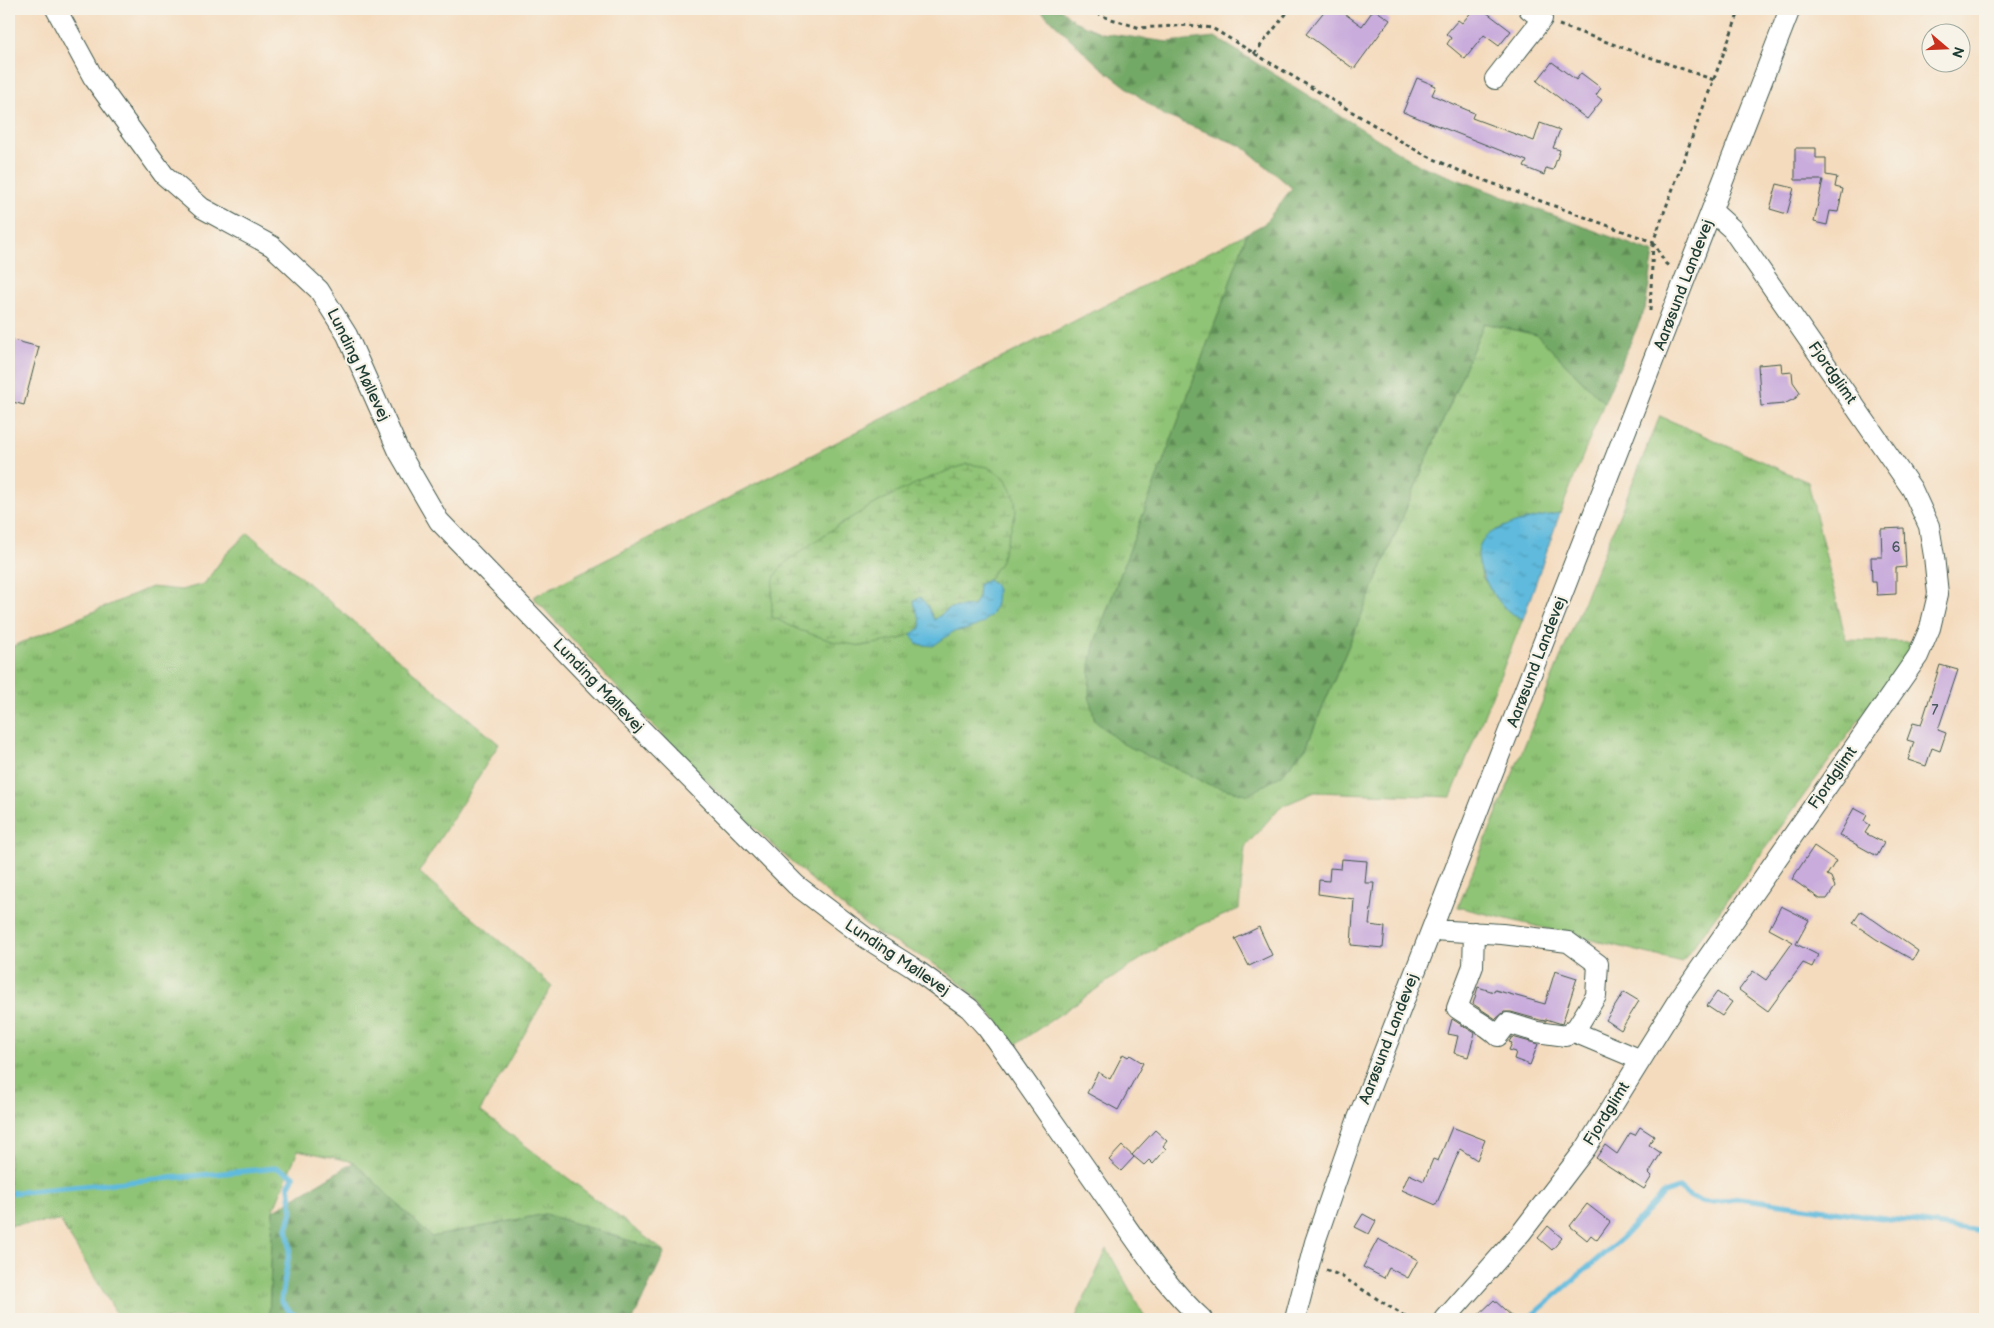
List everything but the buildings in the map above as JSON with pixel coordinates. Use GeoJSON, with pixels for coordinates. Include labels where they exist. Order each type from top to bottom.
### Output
{"type":"FeatureCollection","features":[{"type":"Feature","properties":{"kind":"street","name":"Lunding Møllevej"},"geometry":{"type":"LineString","coordinates":[[56,9],[93,77],[164,175],[202,208],[272,246],[319,290],[347,336],[399,452],[439,521],[616,704],[796,884],[866,938],[928,977],[969,1008],[987,1028],[1008,1057],[1133,1236],[1163,1276],[1202,1319]]}},
{"type":"Feature","properties":{"kind":"street","name":"Aarøsund Landevej"},"geometry":{"type":"LineString","coordinates":[[1295,1319],[1315,1242],[1357,1121],[1790,9]]}},
{"type":"Feature","properties":{"kind":"street"},"geometry":{"type":"LineString","coordinates":[[1495,79],[1536,14]]}},
{"type":"Feature","properties":{"kind":"street","name":"Fjordglimt"},"geometry":{"type":"LineString","coordinates":[[1445,1319],[1521,1233],[1586,1148],[1676,1002],[1918,656],[1930,628],[1938,594],[1934,556],[1929,526],[1912,489],[1732,228],[1712,211]]}},
{"type":"Feature","properties":{"kind":"street"},"geometry":{"type":"LineString","coordinates":[[1432,930],[1474,932],[1568,942],[1598,964],[1596,996],[1577,1027],[1566,1036],[1537,1032],[1508,1023],[1498,1036],[1489,1026],[1472,1019],[1457,1008],[1473,966],[1474,932]]}},
{"type":"Feature","properties":{"kind":"street"},"geometry":{"type":"LineString","coordinates":[[1572,1031],[1641,1060]]}},
{"type":"Feature","properties":{"kind":"path"},"geometry":{"type":"LineString","coordinates":[[1090,9],[1105,17],[1140,28],[1189,25],[1212,28],[1419,152],[1464,173],[1653,242],[1666,264],[1688,274]]}},
{"type":"Feature","properties":{"kind":"path"},"geometry":{"type":"LineString","coordinates":[[1254,54],[1290,9]]}},
{"type":"Feature","properties":{"kind":"path"},"geometry":{"type":"LineString","coordinates":[[1653,242],[1740,9]]}},
{"type":"Feature","properties":{"kind":"path"},"geometry":{"type":"LineString","coordinates":[[1536,14],[1714,80]]}},
{"type":"Feature","properties":{"kind":"path"},"geometry":{"type":"LineString","coordinates":[[1310,1263],[1341,1276],[1410,1319]]}},
{"type":"Feature","properties":{"kind":"green space"},"geometry":{"type":"Polygon","coordinates":[[[1039,9],[1061,9],[1074,21],[1102,33],[1168,42],[1215,37],[1419,165],[1654,253],[1645,309],[1604,403],[1537,335],[1484,323],[1306,747],[1282,775],[1248,795],[1210,785],[1121,743],[1095,721],[1089,696],[1090,665],[1095,642],[1226,294],[1247,233],[1264,224],[1292,188],[1242,146],[1163,115],[1098,65],[1039,9]]]}},
{"type":"Feature","properties":{"kind":"green space"},"geometry":{"type":"Polygon","coordinates":[[[1247,233],[1226,294],[1095,642],[1090,682],[1095,721],[1306,747],[1484,323],[1537,335],[1604,403],[1560,513],[1496,530],[1480,565],[1482,577],[1507,610],[1523,619],[1451,797],[1315,792],[1280,807],[1245,847],[1239,909],[1184,932],[1130,966],[1015,1045],[988,1011],[957,980],[939,967],[879,934],[859,920],[767,840],[665,738],[533,597],[1247,233]]]}},
{"type":"Feature","properties":{"kind":"green space"},"geometry":{"type":"Polygon","coordinates":[[[1660,416],[1808,482],[1846,640],[1916,642],[1682,962],[1458,907],[1660,416]]]}},
{"type":"Feature","properties":{"kind":"green space"},"geometry":{"type":"Polygon","coordinates":[[[968,464],[988,467],[1006,479],[1015,500],[1016,512],[1000,563],[988,580],[979,584],[978,597],[973,606],[950,608],[934,620],[927,605],[915,610],[921,618],[921,628],[904,638],[863,646],[835,642],[799,630],[772,617],[774,579],[778,571],[788,561],[822,536],[882,500],[924,480],[968,464]]]}},
{"type":"Feature","properties":{"kind":"green space"},"geometry":{"type":"Polygon","coordinates":[[[248,533],[499,744],[419,872],[552,986],[480,1111],[665,1252],[545,1214],[431,1237],[354,1162],[298,1150],[273,1211],[269,1319],[120,1319],[60,1221],[9,1225],[9,648],[151,587],[181,590],[204,584],[226,554],[248,533]]]}},
{"type":"Feature","properties":{"kind":"green space"},"geometry":{"type":"Polygon","coordinates":[[[354,1162],[431,1237],[545,1214],[665,1252],[633,1319],[269,1319],[273,1211],[354,1162]]]}},
{"type":"Feature","properties":{"kind":"green space"},"geometry":{"type":"Polygon","coordinates":[[[1107,1249],[1146,1319],[1075,1319],[1107,1249]]]}},
{"type":"Feature","properties":{"kind":"water"},"geometry":{"type":"Polygon","coordinates":[[[1560,513],[1523,619],[1506,609],[1489,587],[1480,568],[1479,549],[1487,535],[1496,530],[1518,522],[1560,513]]]}},
{"type":"Feature","properties":{"kind":"water"},"geometry":{"type":"Polygon","coordinates":[[[988,580],[994,583],[997,590],[996,603],[992,614],[983,623],[969,629],[953,632],[933,646],[917,644],[911,634],[921,628],[914,601],[920,597],[927,605],[934,620],[950,608],[973,606],[978,597],[979,584],[988,580]]]}},
{"type":"Feature","properties":{"kind":"waterway"},"geometry":{"type":"LineString","coordinates":[[9,1193],[277,1168],[294,1176],[289,1185],[292,1212],[287,1228],[290,1247],[281,1301],[291,1313],[304,1319]]}},
{"type":"Feature","properties":{"kind":"waterway"},"geometry":{"type":"LineString","coordinates":[[1528,1319],[1622,1238],[1664,1193],[1679,1188],[1694,1199],[1701,1201],[1714,1202],[1739,1198],[1985,1232]]}}]}
